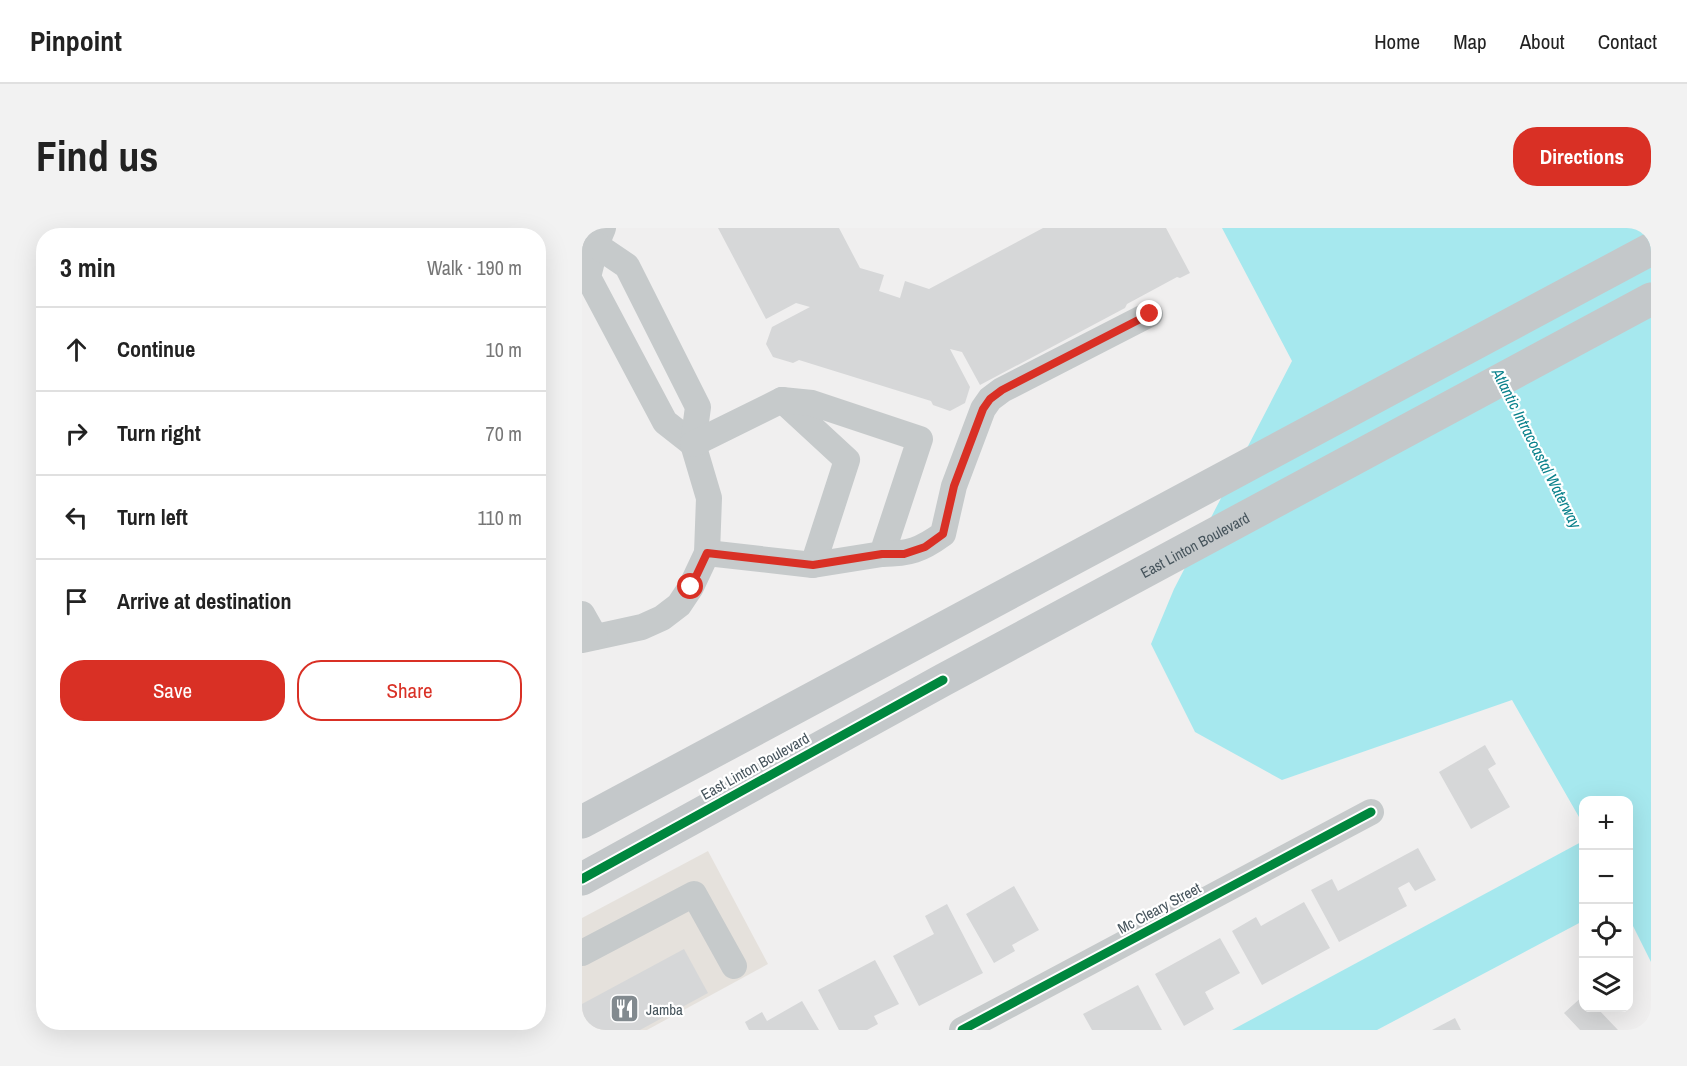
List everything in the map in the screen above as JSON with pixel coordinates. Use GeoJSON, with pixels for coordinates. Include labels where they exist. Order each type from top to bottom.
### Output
{"type":"FeatureCollection","features":[{"type":"Feature","properties":{"kind":"main road"},"geometry":{"type":"LineString","coordinates":[[582,822],[1651,249]]}},
{"type":"Feature","properties":{"kind":"main road","name":"East Linton Boulevard"},"geometry":{"type":"LineString","coordinates":[[582,879],[943,680],[1651,299]]}},
{"type":"Feature","properties":{"kind":"street"},"geometry":{"type":"LineString","coordinates":[[582,614],[588,638],[642,627],[662,618],[679,604],[691,587],[707,553],[709,498],[693,444],[698,407],[627,266],[594,240],[588,278],[665,422],[693,444]]}},
{"type":"Feature","properties":{"kind":"street"},"geometry":{"type":"LineString","coordinates":[[707,553],[813,565],[882,554],[904,554],[925,547],[943,534],[954,486],[983,409],[990,399],[1002,390],[1150,314]]}},
{"type":"Feature","properties":{"kind":"street"},"geometry":{"type":"LineString","coordinates":[[693,444],[782,400],[812,403],[920,439],[882,554]]}},
{"type":"Feature","properties":{"kind":"street"},"geometry":{"type":"LineString","coordinates":[[782,400],[847,460],[813,565]]}},
{"type":"Feature","properties":{"kind":"street","name":"Mc Cleary Street"},"geometry":{"type":"LineString","coordinates":[[962,1030],[1371,812]]}},
{"type":"Feature","properties":{"kind":"street"},"geometry":{"type":"LineString","coordinates":[[582,953],[694,894],[734,966]]}},
{"type":"Feature","properties":{"kind":"shaded area"},"geometry":{"type":"Polygon","coordinates":[[[708,851],[768,964],[647,1030],[582,1030],[582,918],[708,851]]]}},
{"type":"Feature","properties":{"kind":"water","name":"Atlantic Intracoastal Waterway"},"geometry":{"type":"Polygon","coordinates":[[[1222,228],[1651,228],[1651,962],[1633,926],[1633,796],[1579,796],[1579,817],[1512,700],[1282,780],[1195,732],[1151,644],[1174,589],[1292,361],[1222,228]]]}},
{"type":"Feature","properties":{"kind":"water"},"geometry":{"type":"Polygon","coordinates":[[[1579,843],[1579,923],[1377,1030],[1232,1030],[1579,843]]]}},
{"type":"Feature","properties":{"kind":"building"},"geometry":{"type":"Polygon","coordinates":[[[718,228],[839,228],[860,268],[884,275],[879,291],[900,298],[905,281],[929,289],[1043,228],[1166,228],[1190,273],[1180,278],[1177,277],[1127,304],[1125,308],[980,385],[962,352],[950,349],[970,387],[965,403],[950,411],[933,405],[931,401],[799,360],[793,363],[773,357],[766,344],[772,327],[810,307],[796,303],[766,319],[718,228]]]}},
{"type":"Feature","properties":{"kind":"building"},"geometry":{"type":"Polygon","coordinates":[[[1485,745],[1496,764],[1488,769],[1510,807],[1471,829],[1439,772],[1485,745]]]}},
{"type":"Feature","properties":{"kind":"building"},"geometry":{"type":"Polygon","coordinates":[[[1418,848],[1436,880],[1415,891],[1409,882],[1398,888],[1407,906],[1339,942],[1311,890],[1332,879],[1338,891],[1418,848]]]}},
{"type":"Feature","properties":{"kind":"building"},"geometry":{"type":"Polygon","coordinates":[[[1014,886],[1039,930],[1012,945],[1015,951],[994,963],[966,914],[1014,886]]]}},
{"type":"Feature","properties":{"kind":"building"},"geometry":{"type":"Polygon","coordinates":[[[1304,902],[1330,948],[1262,985],[1232,931],[1256,917],[1261,926],[1304,902]]]}},
{"type":"Feature","properties":{"kind":"building"},"geometry":{"type":"Polygon","coordinates":[[[947,904],[983,973],[919,1006],[893,956],[934,934],[925,916],[947,904]]]}},
{"type":"Feature","properties":{"kind":"building"},"geometry":{"type":"Polygon","coordinates":[[[1220,938],[1240,973],[1205,992],[1214,1009],[1184,1026],[1155,974],[1220,938]]]}},
{"type":"Feature","properties":{"kind":"building"},"geometry":{"type":"Polygon","coordinates":[[[684,949],[708,993],[640,1030],[582,1030],[582,1004],[684,949]]]}},
{"type":"Feature","properties":{"kind":"building"},"geometry":{"type":"Polygon","coordinates":[[[875,960],[899,1004],[874,1016],[878,1024],[867,1030],[839,1030],[818,990],[875,960]]]}},
{"type":"Feature","properties":{"kind":"building"},"geometry":{"type":"Polygon","coordinates":[[[1138,985],[1162,1030],[1092,1030],[1083,1014],[1138,985]]]}},
{"type":"Feature","properties":{"kind":"building"},"geometry":{"type":"Polygon","coordinates":[[[1579,1000],[1579,1012],[1601,1012],[1618,1030],[1580,1030],[1564,1013],[1579,1000]]]}},
{"type":"Feature","properties":{"kind":"building"},"geometry":{"type":"Polygon","coordinates":[[[802,1001],[819,1030],[749,1030],[745,1022],[762,1012],[767,1021],[802,1001]]]}},
{"type":"Feature","properties":{"kind":"building"},"geometry":{"type":"Polygon","coordinates":[[[1455,1018],[1461,1030],[1432,1030],[1455,1018]]]}},
{"type":"Feature","properties":{"kind":"cycle path"},"geometry":{"type":"LineString","coordinates":[[582,879],[943,680]]}},
{"type":"Feature","properties":{"kind":"cycle path"},"geometry":{"type":"LineString","coordinates":[[962,1030],[1371,812]]}},
{"type":"Feature","properties":{"kind":"place","name":"Jamba"},"geometry":{"type":"Point","coordinates":[625,1009]}},
{"type":"Feature","properties":{"kind":"route"},"geometry":{"type":"LineString","coordinates":[[691,587],[707,553],[813,565],[882,554],[904,554],[925,547],[943,534],[954,486],[983,409],[990,399],[1002,390],[1150,314]]}}]}
